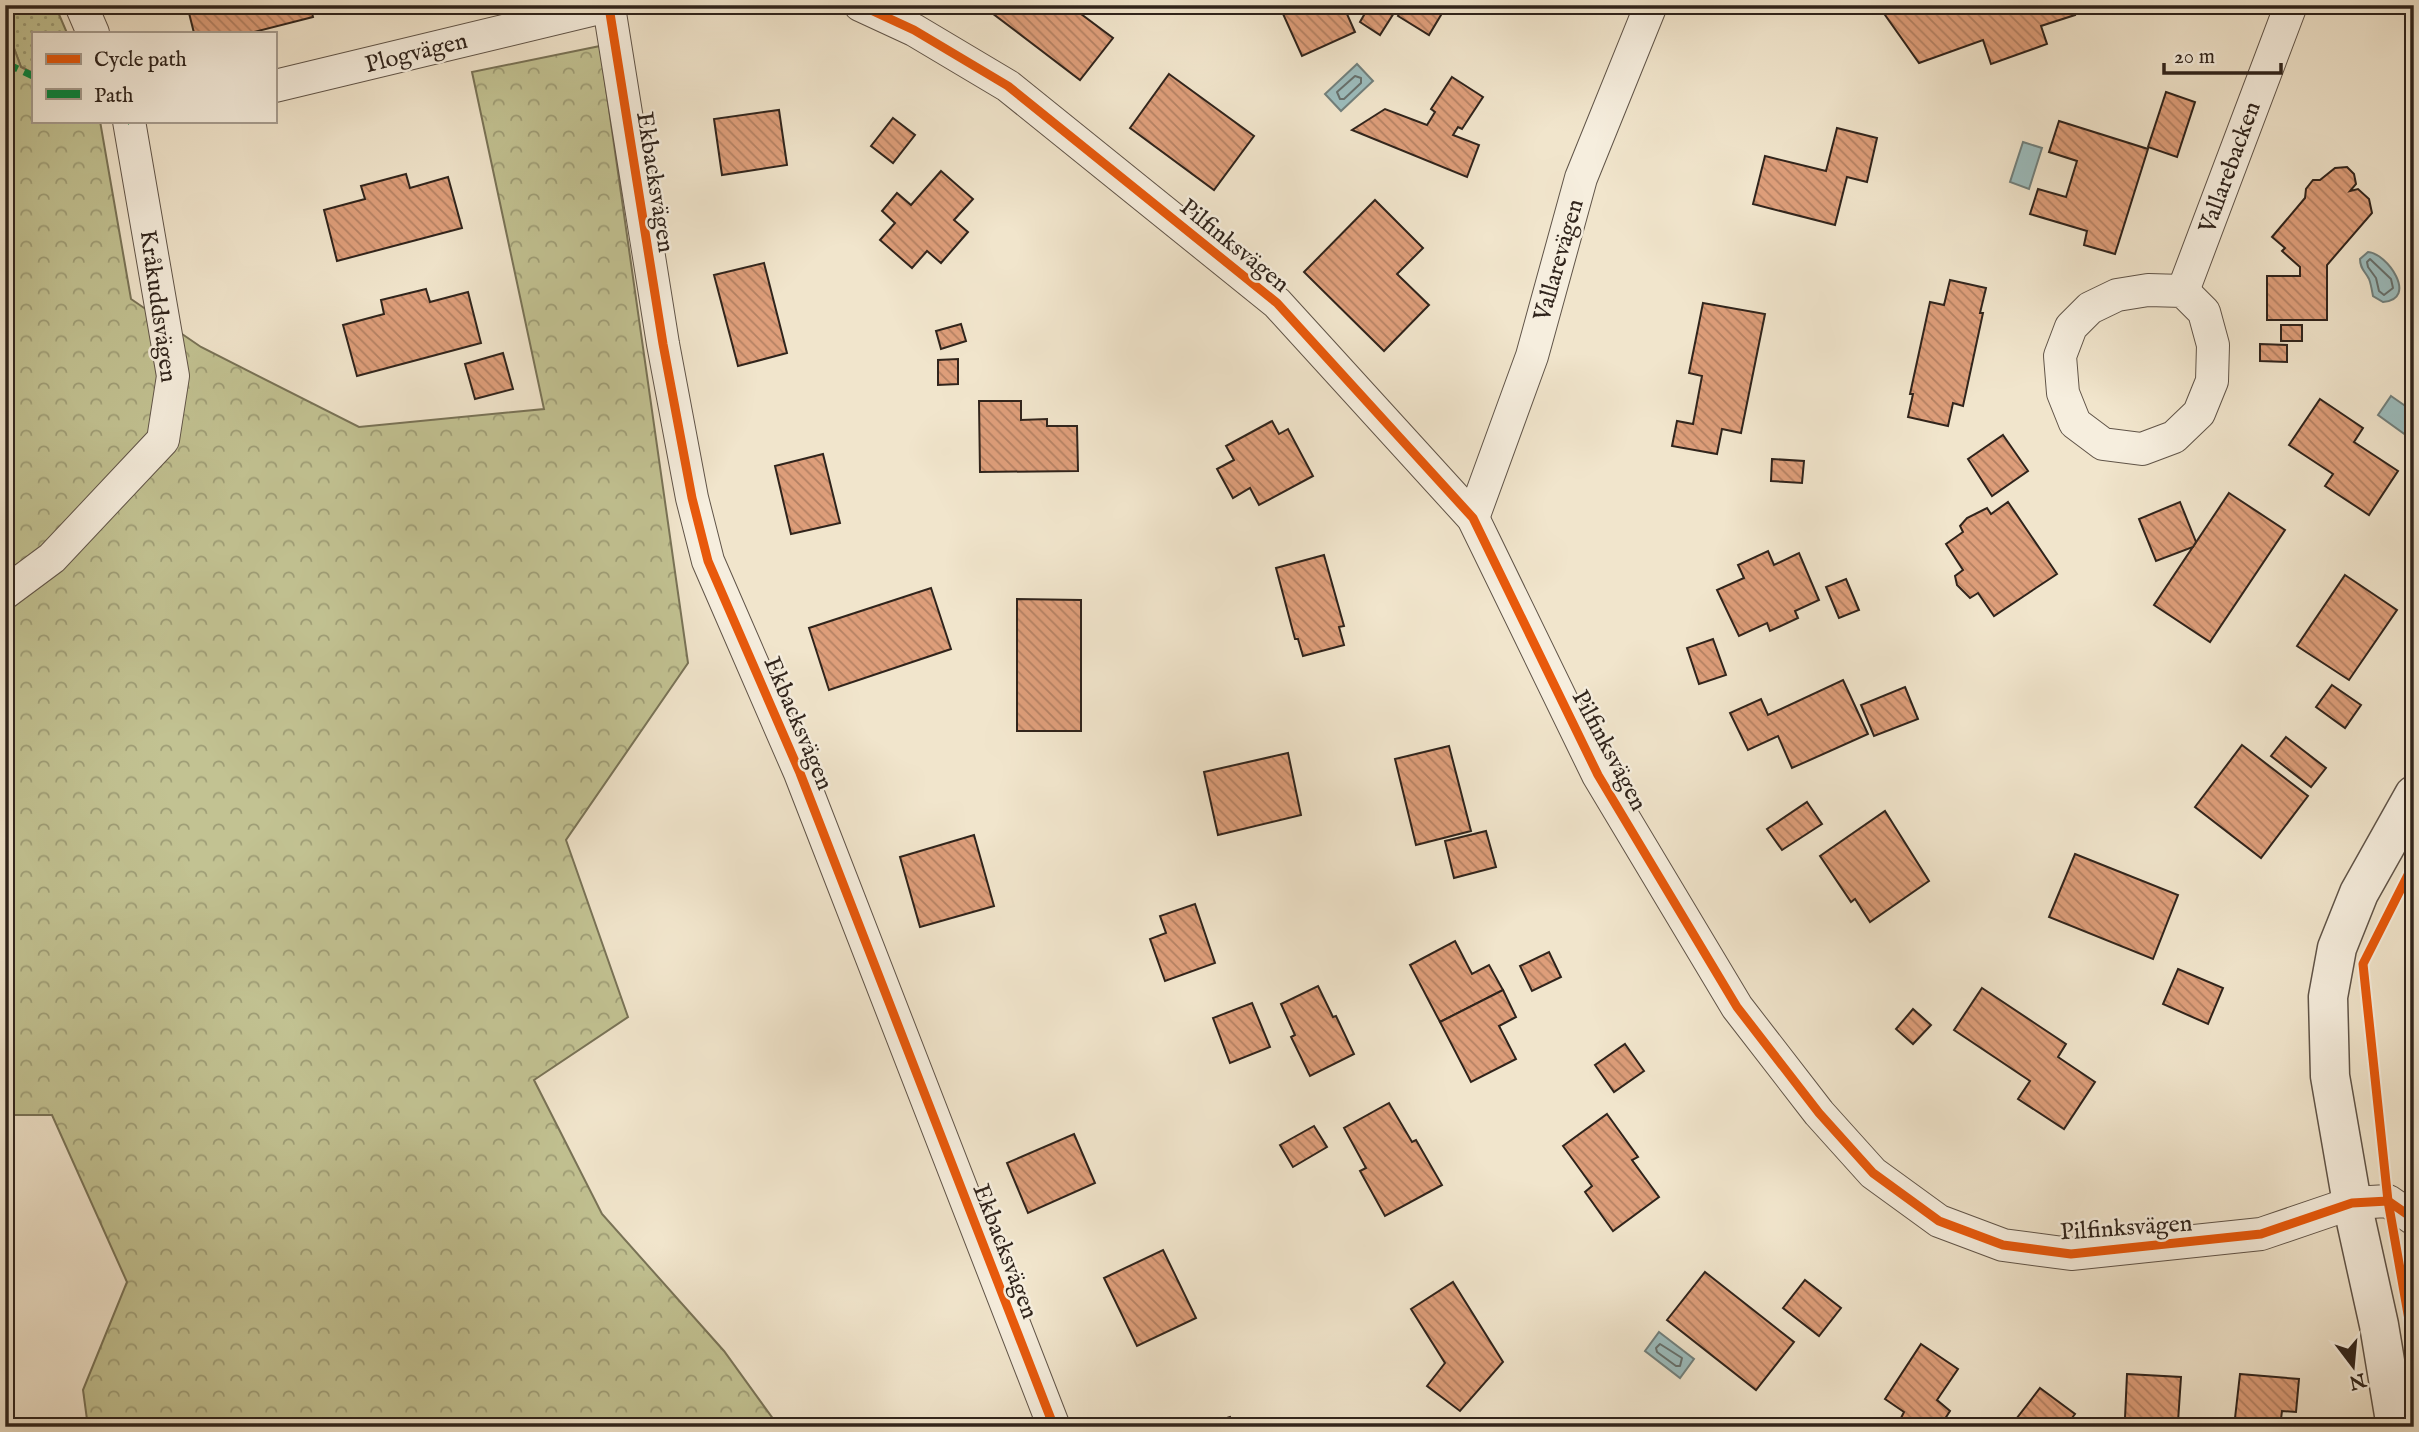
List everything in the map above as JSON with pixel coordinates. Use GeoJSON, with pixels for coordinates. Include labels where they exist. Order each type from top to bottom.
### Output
{"type":"FeatureCollection","features":[{"type":"Feature","properties":{"kind":"street"},"geometry":{"type":"LineString","coordinates":[[81,5],[93,32]]}},
{"type":"Feature","properties":{"kind":"street","name":"Pilfinksvägen"},"geometry":{"type":"LineString","coordinates":[[860,5],[914,30],[1008,86],[1277,303],[1473,518],[1598,775],[1737,1007],[1819,1114],[1873,1173],[1938,1221],[2003,1245],[2071,1254],[2261,1234],[2352,1203],[2388,1201],[2414,1219]]}},
{"type":"Feature","properties":{"kind":"street","name":"Vallarevägen"},"geometry":{"type":"LineString","coordinates":[[1473,518],[1532,356],[1581,178],[1651,5]]}},
{"type":"Feature","properties":{"kind":"street","name":"Vallarebacken"},"geometry":{"type":"LineString","coordinates":[[2183,291],[2291,5]]}},
{"type":"Feature","properties":{"kind":"street","name":"Plogvägen"},"geometry":{"type":"LineString","coordinates":[[276,86],[555,12],[610,6]]}},
{"type":"Feature","properties":{"kind":"street","name":"Ekbacksvägen"},"geometry":{"type":"LineString","coordinates":[[610,6],[665,357],[692,498],[708,561],[800,773],[1054,1427]]}},
{"type":"Feature","properties":{"kind":"street","name":"Kråkuddsvägen"},"geometry":{"type":"LineString","coordinates":[[5,593],[52,558],[163,440],[173,376],[129,122]]}},
{"type":"Feature","properties":{"kind":"street"},"geometry":{"type":"LineString","coordinates":[[2148,290],[2183,291],[2204,312],[2213,345],[2212,381],[2199,413],[2174,437],[2142,450],[2103,444],[2075,423],[2063,393],[2060,356],[2071,327],[2090,308],[2117,295],[2148,290]]}},
{"type":"Feature","properties":{"kind":"street"},"geometry":{"type":"LineString","coordinates":[[2396,1427],[2379,1325],[2352,1203],[2330,1076],[2328,998],[2337,948],[2359,893],[2414,794]]}},
{"type":"Feature","properties":{"kind":"green space"},"geometry":{"type":"Polygon","coordinates":[[[5,5],[55,5],[67,32],[32,32],[32,72],[21,67],[5,24],[5,5]]]}},
{"type":"Feature","properties":{"kind":"green space"},"geometry":{"type":"Polygon","coordinates":[[[5,24],[21,67],[32,72],[32,122],[100,122],[131,299],[201,347],[359,427],[544,409],[472,72],[600,46],[688,663],[566,840],[628,1017],[534,1080],[602,1214],[724,1351],[779,1427],[88,1427],[83,1390],[127,1282],[52,1115],[5,1115],[5,24]]]}},
{"type":"Feature","properties":{"kind":"water"},"geometry":{"type":"Polygon","coordinates":[[[1357,64],[1373,81],[1341,111],[1325,94],[1357,64]]]}},
{"type":"Feature","properties":{"kind":"water"},"geometry":{"type":"Polygon","coordinates":[[[2023,142],[2042,148],[2029,189],[2010,182],[2023,142]]]}},
{"type":"Feature","properties":{"kind":"water"},"geometry":{"type":"Polygon","coordinates":[[[2368,252],[2383,260],[2396,276],[2399,293],[2393,299],[2383,302],[2373,296],[2369,279],[2360,262],[2368,252]]]}},
{"type":"Feature","properties":{"kind":"water"},"geometry":{"type":"Polygon","coordinates":[[[2391,396],[2414,412],[2414,432],[2410,438],[2378,415],[2391,396]]]}},
{"type":"Feature","properties":{"kind":"water"},"geometry":{"type":"Polygon","coordinates":[[[1659,1332],[1694,1359],[1680,1378],[1645,1351],[1659,1332]]]}},
{"type":"Feature","properties":{"kind":"building"},"geometry":{"type":"Polygon","coordinates":[[[187,5],[310,5],[313,17],[254,32],[194,32],[187,5]]]}},
{"type":"Feature","properties":{"kind":"building"},"geometry":{"type":"Polygon","coordinates":[[[992,5],[1069,5],[1113,38],[1080,80],[988,10],[992,5]]]}},
{"type":"Feature","properties":{"kind":"building"},"geometry":{"type":"Polygon","coordinates":[[[1279,5],[1343,5],[1355,32],[1302,56],[1279,5]]]}},
{"type":"Feature","properties":{"kind":"building"},"geometry":{"type":"Polygon","coordinates":[[[1363,5],[1399,5],[1380,35],[1360,22],[1368,8],[1363,5]]]}},
{"type":"Feature","properties":{"kind":"building"},"geometry":{"type":"Polygon","coordinates":[[[1404,5],[1447,5],[1429,35],[1398,16],[1404,5]]]}},
{"type":"Feature","properties":{"kind":"building"},"geometry":{"type":"Polygon","coordinates":[[[1878,5],[1947,5],[1952,11],[1968,5],[2072,5],[2075,15],[2041,26],[2047,44],[1991,64],[1983,40],[1919,63],[1878,5]]]}},
{"type":"Feature","properties":{"kind":"building"},"geometry":{"type":"Polygon","coordinates":[[[1169,74],[1254,136],[1214,190],[1130,128],[1169,74]]]}},
{"type":"Feature","properties":{"kind":"building"},"geometry":{"type":"Polygon","coordinates":[[[1452,77],[1483,97],[1462,129],[1458,127],[1453,135],[1479,145],[1467,177],[1352,130],[1385,109],[1427,125],[1435,112],[1431,109],[1452,77]]]}},
{"type":"Feature","properties":{"kind":"building"},"geometry":{"type":"Polygon","coordinates":[[[2166,92],[2195,102],[2177,157],[2148,147],[2166,92]]]}},
{"type":"Feature","properties":{"kind":"building"},"geometry":{"type":"Polygon","coordinates":[[[779,110],[787,165],[722,175],[714,119],[779,110]]]}},
{"type":"Feature","properties":{"kind":"building"},"geometry":{"type":"Polygon","coordinates":[[[893,118],[915,135],[893,163],[871,146],[893,118]]]}},
{"type":"Feature","properties":{"kind":"building"},"geometry":{"type":"Polygon","coordinates":[[[2059,121],[2148,149],[2115,254],[2084,245],[2087,231],[2030,214],[2038,189],[2066,197],[2077,161],[2049,152],[2059,121]]]}},
{"type":"Feature","properties":{"kind":"building"},"geometry":{"type":"Polygon","coordinates":[[[1837,128],[1877,138],[1867,182],[1847,177],[1835,225],[1753,204],[1765,156],[1826,171],[1837,128]]]}},
{"type":"Feature","properties":{"kind":"building"},"geometry":{"type":"Polygon","coordinates":[[[2347,167],[2354,174],[2356,184],[2350,191],[2358,189],[2369,199],[2372,213],[2327,265],[2327,320],[2267,320],[2267,276],[2300,276],[2300,267],[2282,251],[2285,248],[2272,237],[2305,198],[2306,189],[2313,180],[2320,180],[2335,168],[2347,167]]]}},
{"type":"Feature","properties":{"kind":"building"},"geometry":{"type":"Polygon","coordinates":[[[941,171],[973,199],[954,220],[968,232],[941,263],[927,251],[912,268],[880,240],[895,223],[882,211],[897,193],[911,205],[941,171]]]}},
{"type":"Feature","properties":{"kind":"building"},"geometry":{"type":"Polygon","coordinates":[[[406,174],[410,188],[448,177],[462,228],[337,261],[324,210],[365,199],[361,186],[406,174]]]}},
{"type":"Feature","properties":{"kind":"building"},"geometry":{"type":"Polygon","coordinates":[[[1375,200],[1423,248],[1397,274],[1429,305],[1384,351],[1304,272],[1375,200]]]}},
{"type":"Feature","properties":{"kind":"building"},"geometry":{"type":"Polygon","coordinates":[[[764,263],[787,353],[738,366],[714,275],[764,263]]]}},
{"type":"Feature","properties":{"kind":"building"},"geometry":{"type":"Polygon","coordinates":[[[1950,280],[1986,288],[1963,406],[1953,403],[1948,426],[1908,417],[1913,394],[1910,394],[1930,302],[1944,305],[1950,280]]]}},
{"type":"Feature","properties":{"kind":"building"},"geometry":{"type":"Polygon","coordinates":[[[426,289],[430,302],[468,292],[481,343],[357,376],[343,325],[384,314],[381,300],[426,289]]]}},
{"type":"Feature","properties":{"kind":"building"},"geometry":{"type":"Polygon","coordinates":[[[1703,303],[1765,314],[1741,433],[1722,429],[1717,454],[1672,446],[1677,421],[1693,424],[1702,376],[1689,373],[1703,303]]]}},
{"type":"Feature","properties":{"kind":"building"},"geometry":{"type":"Polygon","coordinates":[[[961,324],[966,341],[941,349],[936,331],[961,324]]]}},
{"type":"Feature","properties":{"kind":"building"},"geometry":{"type":"Polygon","coordinates":[[[2281,325],[2302,325],[2302,341],[2281,341],[2281,325]]]}},
{"type":"Feature","properties":{"kind":"building"},"geometry":{"type":"Polygon","coordinates":[[[2260,344],[2287,345],[2287,362],[2260,361],[2260,344]]]}},
{"type":"Feature","properties":{"kind":"building"},"geometry":{"type":"Polygon","coordinates":[[[503,353],[513,389],[475,399],[465,364],[503,353]]]}},
{"type":"Feature","properties":{"kind":"building"},"geometry":{"type":"Polygon","coordinates":[[[958,359],[958,384],[938,385],[938,360],[958,359]]]}},
{"type":"Feature","properties":{"kind":"building"},"geometry":{"type":"Polygon","coordinates":[[[2320,399],[2363,428],[2354,442],[2398,471],[2369,515],[2325,486],[2333,474],[2289,445],[2320,399]]]}},
{"type":"Feature","properties":{"kind":"building"},"geometry":{"type":"Polygon","coordinates":[[[979,401],[1021,401],[1021,420],[1047,419],[1047,426],[1077,426],[1078,471],[980,472],[979,401]]]}},
{"type":"Feature","properties":{"kind":"building"},"geometry":{"type":"Polygon","coordinates":[[[1272,421],[1279,434],[1288,429],[1313,476],[1259,505],[1250,488],[1233,498],[1217,469],[1234,460],[1226,446],[1272,421]]]}},
{"type":"Feature","properties":{"kind":"building"},"geometry":{"type":"Polygon","coordinates":[[[2003,435],[2028,471],[1992,496],[1968,459],[2003,435]]]}},
{"type":"Feature","properties":{"kind":"building"},"geometry":{"type":"Polygon","coordinates":[[[823,454],[840,523],[791,534],[775,466],[823,454]]]}},
{"type":"Feature","properties":{"kind":"building"},"geometry":{"type":"Polygon","coordinates":[[[1772,459],[1804,461],[1802,483],[1771,481],[1772,459]]]}},
{"type":"Feature","properties":{"kind":"building"},"geometry":{"type":"Polygon","coordinates":[[[2229,493],[2285,530],[2210,642],[2154,605],[2229,493]]]}},
{"type":"Feature","properties":{"kind":"building"},"geometry":{"type":"Polygon","coordinates":[[[2008,502],[2057,574],[1994,616],[1978,593],[1970,598],[1957,585],[1955,576],[1963,570],[1946,544],[1963,532],[1960,526],[1967,518],[1987,508],[1991,514],[2008,502]]]}},
{"type":"Feature","properties":{"kind":"building"},"geometry":{"type":"Polygon","coordinates":[[[2180,502],[2196,542],[2193,547],[2156,561],[2139,519],[2180,502]]]}},
{"type":"Feature","properties":{"kind":"building"},"geometry":{"type":"Polygon","coordinates":[[[1768,551],[1774,565],[1799,553],[1819,600],[1795,611],[1798,618],[1770,631],[1767,623],[1739,636],[1717,590],[1744,578],[1738,565],[1768,551]]]}},
{"type":"Feature","properties":{"kind":"building"},"geometry":{"type":"Polygon","coordinates":[[[1324,555],[1344,626],[1339,627],[1344,645],[1303,656],[1298,639],[1295,639],[1276,568],[1324,555]]]}},
{"type":"Feature","properties":{"kind":"building"},"geometry":{"type":"Polygon","coordinates":[[[2345,575],[2397,610],[2349,680],[2297,646],[2345,575]]]}},
{"type":"Feature","properties":{"kind":"building"},"geometry":{"type":"Polygon","coordinates":[[[1846,579],[1859,610],[1839,618],[1826,587],[1846,579]]]}},
{"type":"Feature","properties":{"kind":"building"},"geometry":{"type":"Polygon","coordinates":[[[931,588],[951,649],[829,690],[809,628],[931,588]]]}},
{"type":"Feature","properties":{"kind":"building"},"geometry":{"type":"Polygon","coordinates":[[[1017,599],[1081,600],[1081,731],[1017,731],[1017,599]]]}},
{"type":"Feature","properties":{"kind":"building"},"geometry":{"type":"Polygon","coordinates":[[[1713,639],[1726,675],[1699,684],[1687,648],[1713,639]]]}},
{"type":"Feature","properties":{"kind":"building"},"geometry":{"type":"Polygon","coordinates":[[[1843,680],[1868,734],[1792,768],[1778,736],[1748,750],[1730,713],[1761,699],[1768,715],[1843,680]]]}},
{"type":"Feature","properties":{"kind":"building"},"geometry":{"type":"Polygon","coordinates":[[[2332,685],[2361,705],[2345,728],[2316,707],[2332,685]]]}},
{"type":"Feature","properties":{"kind":"building"},"geometry":{"type":"Polygon","coordinates":[[[1905,687],[1918,719],[1874,736],[1861,705],[1905,687]]]}},
{"type":"Feature","properties":{"kind":"building"},"geometry":{"type":"Polygon","coordinates":[[[2286,737],[2326,768],[2311,787],[2271,756],[2286,737]]]}},
{"type":"Feature","properties":{"kind":"building"},"geometry":{"type":"Polygon","coordinates":[[[2242,745],[2308,796],[2261,858],[2195,807],[2242,745]]]}},
{"type":"Feature","properties":{"kind":"building"},"geometry":{"type":"Polygon","coordinates":[[[1449,746],[1471,831],[1416,845],[1395,759],[1449,746]]]}},
{"type":"Feature","properties":{"kind":"building"},"geometry":{"type":"Polygon","coordinates":[[[1288,753],[1301,815],[1218,835],[1204,772],[1288,753]]]}},
{"type":"Feature","properties":{"kind":"building"},"geometry":{"type":"Polygon","coordinates":[[[1807,802],[1822,824],[1782,850],[1767,829],[1807,802]]]}},
{"type":"Feature","properties":{"kind":"building"},"geometry":{"type":"Polygon","coordinates":[[[1885,811],[1929,881],[1870,922],[1855,899],[1851,902],[1820,856],[1885,811]]]}},
{"type":"Feature","properties":{"kind":"building"},"geometry":{"type":"Polygon","coordinates":[[[1486,831],[1496,867],[1454,878],[1445,841],[1486,831]]]}},
{"type":"Feature","properties":{"kind":"building"},"geometry":{"type":"Polygon","coordinates":[[[974,835],[994,906],[920,927],[900,857],[974,835]]]}},
{"type":"Feature","properties":{"kind":"building"},"geometry":{"type":"Polygon","coordinates":[[[2075,854],[2178,895],[2153,959],[2049,917],[2075,854]]]}},
{"type":"Feature","properties":{"kind":"building"},"geometry":{"type":"Polygon","coordinates":[[[1195,904],[1215,963],[1165,981],[1150,939],[1166,933],[1160,916],[1195,904]]]}},
{"type":"Feature","properties":{"kind":"building"},"geometry":{"type":"Polygon","coordinates":[[[1455,941],[1472,974],[1489,965],[1503,990],[1440,1022],[1410,965],[1455,941]]]}},
{"type":"Feature","properties":{"kind":"building"},"geometry":{"type":"Polygon","coordinates":[[[1549,952],[1561,977],[1532,991],[1520,966],[1549,952]]]}},
{"type":"Feature","properties":{"kind":"building"},"geometry":{"type":"Polygon","coordinates":[[[2178,969],[2223,988],[2208,1024],[2163,1004],[2178,969]]]}},
{"type":"Feature","properties":{"kind":"building"},"geometry":{"type":"Polygon","coordinates":[[[1318,986],[1354,1054],[1310,1076],[1291,1037],[1295,1035],[1281,1004],[1318,986]]]}},
{"type":"Feature","properties":{"kind":"building"},"geometry":{"type":"Polygon","coordinates":[[[1982,988],[2066,1044],[2058,1057],[2095,1082],[2064,1129],[2018,1099],[2030,1081],[1954,1030],[1982,988]]]}},
{"type":"Feature","properties":{"kind":"building"},"geometry":{"type":"Polygon","coordinates":[[[1503,990],[1516,1017],[1499,1026],[1516,1059],[1471,1082],[1440,1022],[1503,990]]]}},
{"type":"Feature","properties":{"kind":"building"},"geometry":{"type":"Polygon","coordinates":[[[1252,1003],[1270,1047],[1230,1063],[1213,1018],[1252,1003]]]}},
{"type":"Feature","properties":{"kind":"building"},"geometry":{"type":"Polygon","coordinates":[[[1913,1009],[1931,1025],[1913,1044],[1896,1029],[1913,1009]]]}},
{"type":"Feature","properties":{"kind":"building"},"geometry":{"type":"Polygon","coordinates":[[[1625,1044],[1644,1071],[1614,1092],[1595,1065],[1625,1044]]]}},
{"type":"Feature","properties":{"kind":"building"},"geometry":{"type":"Polygon","coordinates":[[[1389,1103],[1412,1142],[1416,1140],[1442,1185],[1385,1216],[1360,1171],[1366,1168],[1344,1128],[1389,1103]]]}},
{"type":"Feature","properties":{"kind":"building"},"geometry":{"type":"Polygon","coordinates":[[[1607,1114],[1638,1157],[1632,1160],[1659,1197],[1613,1231],[1585,1192],[1592,1186],[1563,1146],[1607,1114]]]}},
{"type":"Feature","properties":{"kind":"building"},"geometry":{"type":"Polygon","coordinates":[[[1314,1126],[1327,1147],[1293,1167],[1280,1145],[1314,1126]]]}},
{"type":"Feature","properties":{"kind":"building"},"geometry":{"type":"Polygon","coordinates":[[[1074,1134],[1095,1183],[1028,1213],[1007,1163],[1074,1134]]]}},
{"type":"Feature","properties":{"kind":"building"},"geometry":{"type":"Polygon","coordinates":[[[1163,1250],[1196,1318],[1137,1346],[1104,1278],[1163,1250]]]}},
{"type":"Feature","properties":{"kind":"building"},"geometry":{"type":"Polygon","coordinates":[[[1705,1272],[1794,1342],[1756,1390],[1667,1320],[1705,1272]]]}},
{"type":"Feature","properties":{"kind":"building"},"geometry":{"type":"Polygon","coordinates":[[[1805,1280],[1841,1308],[1819,1336],[1783,1308],[1805,1280]]]}},
{"type":"Feature","properties":{"kind":"building"},"geometry":{"type":"Polygon","coordinates":[[[1453,1282],[1503,1362],[1460,1411],[1427,1386],[1445,1363],[1411,1309],[1453,1282]]]}},
{"type":"Feature","properties":{"kind":"building"},"geometry":{"type":"Polygon","coordinates":[[[1921,1344],[1958,1369],[1937,1400],[1950,1411],[1941,1425],[1934,1420],[1930,1427],[1915,1427],[1901,1418],[1904,1412],[1885,1399],[1921,1344]]]}},
{"type":"Feature","properties":{"kind":"building"},"geometry":{"type":"Polygon","coordinates":[[[2127,1374],[2181,1377],[2178,1422],[2125,1418],[2127,1374]]]}},
{"type":"Feature","properties":{"kind":"building"},"geometry":{"type":"Polygon","coordinates":[[[2240,1374],[2299,1379],[2296,1412],[2282,1411],[2280,1427],[2234,1427],[2240,1374]]]}},
{"type":"Feature","properties":{"kind":"building"},"geometry":{"type":"Polygon","coordinates":[[[2040,1388],[2075,1414],[2065,1427],[2018,1427],[2013,1423],[2040,1388]]]}},
{"type":"Feature","properties":{"kind":"building"},"geometry":{"type":"Polygon","coordinates":[[[1230,1417],[1233,1427],[1197,1427],[1230,1417]]]}},
{"type":"Feature","properties":{"kind":"marked path"},"geometry":{"type":"LineString","coordinates":[[5,63],[32,76]]}},
{"type":"Feature","properties":{"kind":"cycle path"},"geometry":{"type":"LineString","coordinates":[[860,5],[914,30],[1008,86],[1277,303],[1473,518],[1598,775],[1737,1007],[1819,1113],[1873,1173],[1939,1221],[2003,1245],[2071,1254],[2261,1234],[2352,1203],[2388,1201],[2414,1219]]}},
{"type":"Feature","properties":{"kind":"cycle path"},"geometry":{"type":"LineString","coordinates":[[609,7],[663,344],[692,498],[708,561],[800,773],[1054,1427]]}},
{"type":"Feature","properties":{"kind":"cycle path"},"geometry":{"type":"LineString","coordinates":[[2414,863],[2363,964],[2388,1201],[2414,1348]]}}]}
